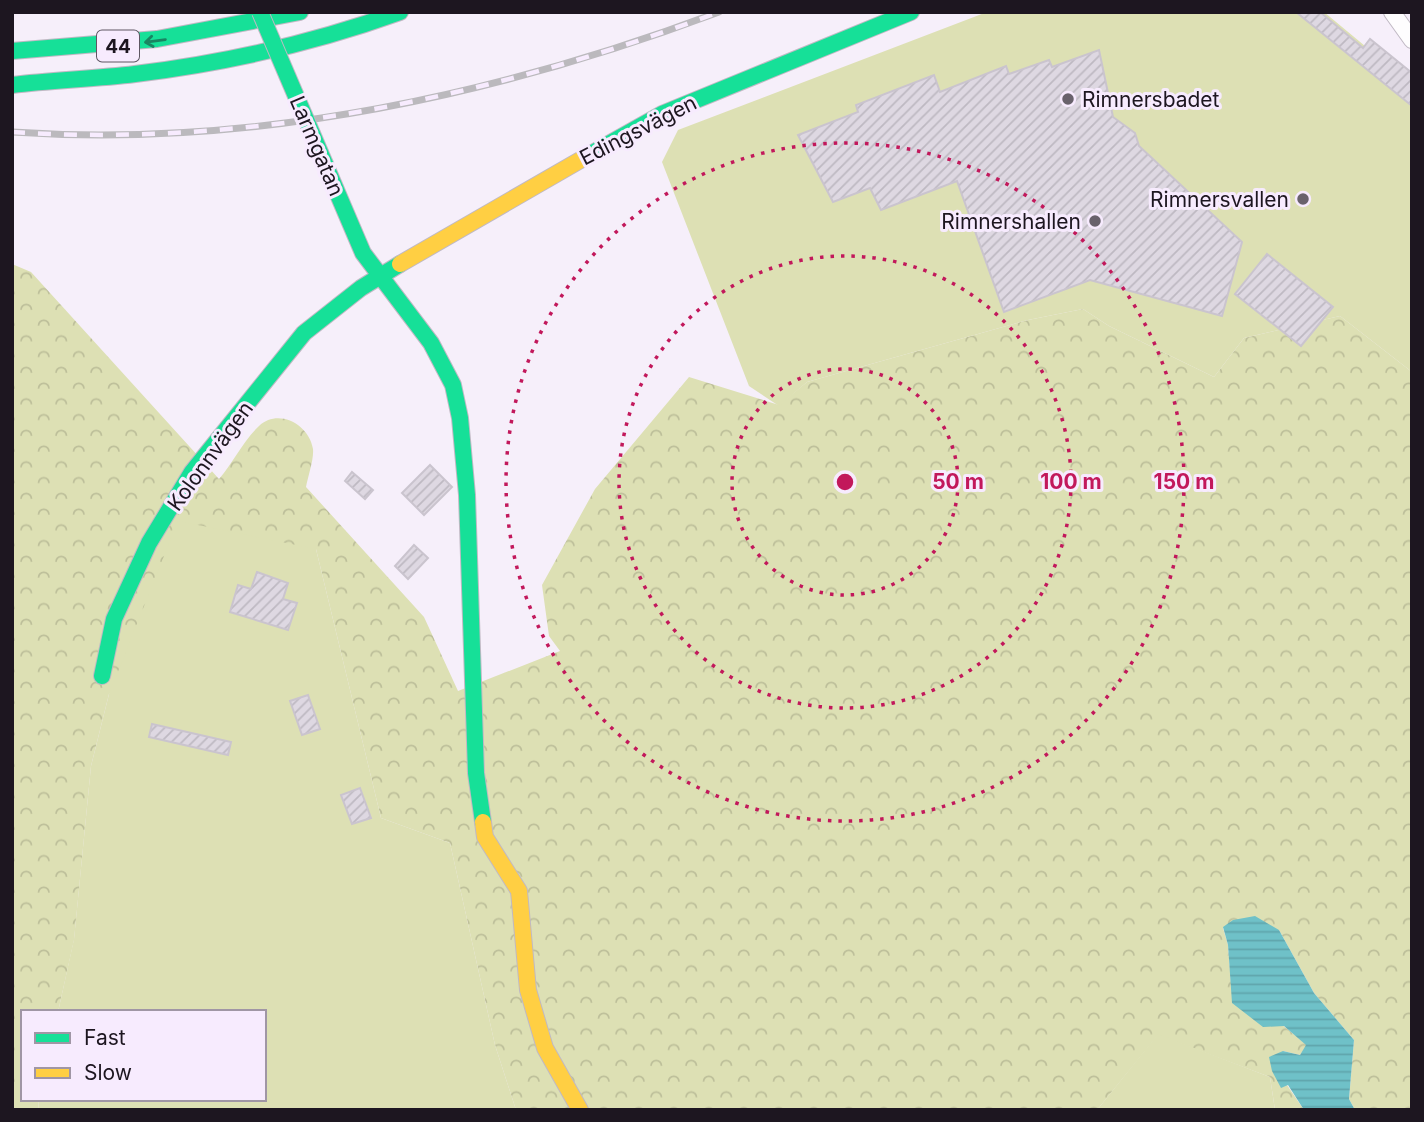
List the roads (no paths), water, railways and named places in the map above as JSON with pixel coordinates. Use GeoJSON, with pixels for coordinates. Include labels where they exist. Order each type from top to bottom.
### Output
{"type":"FeatureCollection","features":[{"type":"Feature","properties":{"kind":"main road","name":"Larmgatan"},"geometry":{"type":"LineString","coordinates":[[260,12],[363,253],[431,343],[453,385],[460,418],[467,495],[476,773],[485,837],[519,891],[528,990],[545,1048],[563,1086],[580,1110]]}},
{"type":"Feature","properties":{"kind":"main road","name":"44"},"geometry":{"type":"LineString","coordinates":[[12,51],[127,45],[212,32],[300,12]]}},
{"type":"Feature","properties":{"kind":"main road","name":"44"},"geometry":{"type":"LineString","coordinates":[[12,83],[132,74],[251,55],[319,38],[400,12]]}},
{"type":"Feature","properties":{"kind":"main road","name":"Edingsvägen"},"geometry":{"type":"LineString","coordinates":[[379,277],[474,219],[662,114],[911,12]]}},
{"type":"Feature","properties":{"kind":"main road","name":"Kolonnvägen"},"geometry":{"type":"LineString","coordinates":[[102,676],[114,619],[149,543],[192,472],[304,333],[379,277]]}},
{"type":"Feature","properties":{"kind":"street"},"geometry":{"type":"LineString","coordinates":[[1392,12],[1412,40]]}},
{"type":"Feature","properties":{"kind":"water"},"geometry":{"type":"Polygon","coordinates":[[[1255,916],[1279,930],[1314,993],[1354,1040],[1349,1099],[1355,1110],[1304,1110],[1288,1085],[1281,1088],[1272,1071],[1269,1057],[1283,1051],[1300,1055],[1306,1045],[1284,1026],[1263,1027],[1232,1003],[1228,945],[1223,927],[1233,920],[1255,916]]]}},
{"type":"Feature","properties":{"kind":"railway"},"geometry":{"type":"LineString","coordinates":[[12,132],[102,135],[192,132],[372,110],[548,68],[719,12]]}},
{"type":"Feature","properties":{"kind":"place","name":"Rimnersbadet"},"geometry":{"type":"Point","coordinates":[1068,99]}},
{"type":"Feature","properties":{"kind":"place","name":"Rimnersvallen"},"geometry":{"type":"Point","coordinates":[1303,199]}},
{"type":"Feature","properties":{"kind":"place","name":"Rimnershallen"},"geometry":{"type":"Point","coordinates":[1095,221]}}]}
